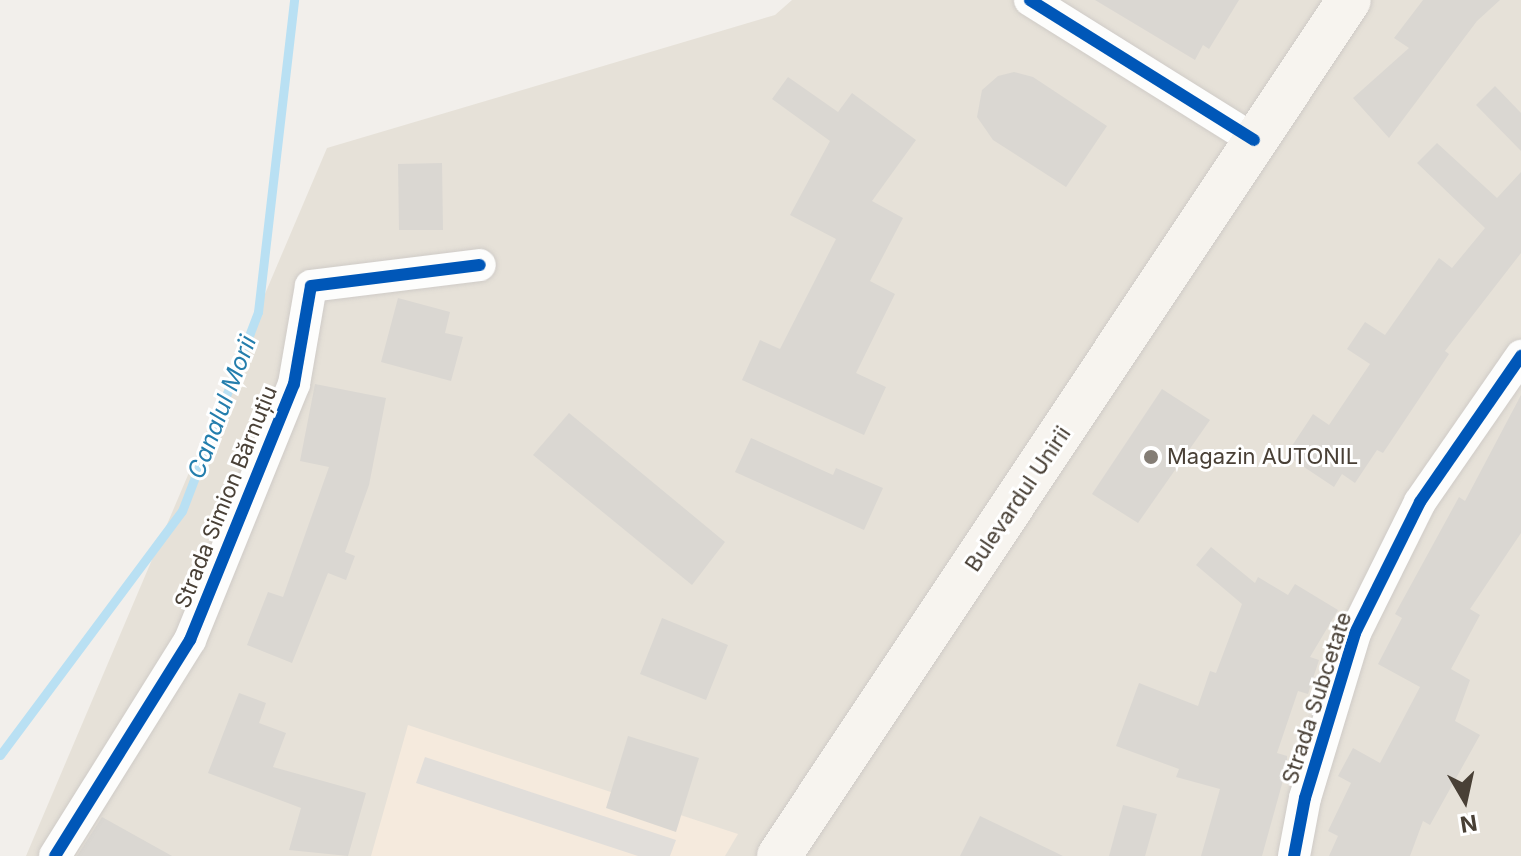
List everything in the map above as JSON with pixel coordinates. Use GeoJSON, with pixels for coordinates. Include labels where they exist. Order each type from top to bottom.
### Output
{"type":"FeatureCollection","features":[{"type":"Feature","properties":{"kind":"main road","name":"Bulevardul Unirii"},"geometry":{"type":"LineString","coordinates":[[779,856],[1349,0]]}},
{"type":"Feature","properties":{"kind":"street"},"geometry":{"type":"LineString","coordinates":[[1030,0],[1254,140]]}},
{"type":"Feature","properties":{"kind":"street","name":"Strada Simion Bărnuțiu"},"geometry":{"type":"LineString","coordinates":[[55,856],[190,640],[294,384],[311,286],[480,265]]}},
{"type":"Feature","properties":{"kind":"street","name":"Strada Subcetate"},"geometry":{"type":"LineString","coordinates":[[1294,856],[1305,798],[1355,633],[1420,502],[1521,356]]}},
{"type":"Feature","properties":{"kind":"shaded area"},"geometry":{"type":"Polygon","coordinates":[[[792,0],[1521,0],[1521,856],[26,856],[327,148],[775,15],[792,0]]]}},
{"type":"Feature","properties":{"kind":"shaded area"},"geometry":{"type":"Polygon","coordinates":[[[408,725],[738,834],[725,856],[371,856],[408,725]]]}},
{"type":"Feature","properties":{"kind":"shaded area"},"geometry":{"type":"Polygon","coordinates":[[[425,757],[676,840],[670,856],[638,856],[416,783],[425,757]]]}},
{"type":"Feature","properties":{"kind":"building"},"geometry":{"type":"Polygon","coordinates":[[[1095,0],[1239,0],[1209,49],[1203,45],[1195,60],[1095,0]]]}},
{"type":"Feature","properties":{"kind":"building"},"geometry":{"type":"Polygon","coordinates":[[[1423,0],[1500,0],[1477,21],[1389,138],[1353,98],[1409,48],[1394,38],[1423,0]]]}},
{"type":"Feature","properties":{"kind":"building"},"geometry":{"type":"Polygon","coordinates":[[[1014,72],[1033,77],[1107,126],[1066,187],[993,140],[977,117],[982,90],[998,76],[1014,72]]]}},
{"type":"Feature","properties":{"kind":"building"},"geometry":{"type":"Polygon","coordinates":[[[788,77],[838,112],[852,93],[916,140],[872,201],[903,218],[870,281],[895,294],[856,373],[886,387],[864,435],[742,380],[760,340],[780,349],[836,239],[790,215],[830,141],[772,99],[788,77]]]}},
{"type":"Feature","properties":{"kind":"building"},"geometry":{"type":"Polygon","coordinates":[[[1495,86],[1521,113],[1521,151],[1476,105],[1495,86]]]}},
{"type":"Feature","properties":{"kind":"building"},"geometry":{"type":"Polygon","coordinates":[[[1437,143],[1497,198],[1521,172],[1521,253],[1445,351],[1449,354],[1383,453],[1377,450],[1355,483],[1342,474],[1334,487],[1286,455],[1313,414],[1329,425],[1370,364],[1347,349],[1365,322],[1385,335],[1439,258],[1452,268],[1485,228],[1417,163],[1437,143]]]}},
{"type":"Feature","properties":{"kind":"building"},"geometry":{"type":"Polygon","coordinates":[[[442,163],[443,230],[399,230],[398,164],[442,163]]]}},
{"type":"Feature","properties":{"kind":"building"},"geometry":{"type":"Polygon","coordinates":[[[398,298],[450,312],[445,333],[463,337],[451,381],[381,362],[398,298]]]}},
{"type":"Feature","properties":{"kind":"building"},"geometry":{"type":"Polygon","coordinates":[[[315,384],[386,398],[369,485],[345,552],[355,556],[346,580],[328,573],[292,663],[247,645],[268,592],[283,597],[329,467],[300,461],[315,384]]]}},
{"type":"Feature","properties":{"kind":"building","name":"Magazin AUTONIL"},"geometry":{"type":"Polygon","coordinates":[[[1162,389],[1210,420],[1138,523],[1092,494],[1162,389]]]}},
{"type":"Feature","properties":{"kind":"building"},"geometry":{"type":"Polygon","coordinates":[[[1521,395],[1521,533],[1470,609],[1480,615],[1451,669],[1470,680],[1455,721],[1480,735],[1430,825],[1423,821],[1410,856],[1329,856],[1338,836],[1328,831],[1351,783],[1338,776],[1353,748],[1380,763],[1420,687],[1378,664],[1402,618],[1395,614],[1459,497],[1465,501],[1521,395]]]}},
{"type":"Feature","properties":{"kind":"building"},"geometry":{"type":"Polygon","coordinates":[[[569,413],[725,542],[692,585],[533,455],[569,413]]]}},
{"type":"Feature","properties":{"kind":"building"},"geometry":{"type":"Polygon","coordinates":[[[751,438],[833,475],[836,468],[883,488],[864,530],[735,472],[751,438]]]}},
{"type":"Feature","properties":{"kind":"building"},"geometry":{"type":"Polygon","coordinates":[[[1211,547],[1255,583],[1258,577],[1288,595],[1295,584],[1338,610],[1310,657],[1319,660],[1308,694],[1298,691],[1277,753],[1287,756],[1287,766],[1262,856],[1201,856],[1220,789],[1176,777],[1179,769],[1116,746],[1139,683],[1198,706],[1210,671],[1216,673],[1242,604],[1196,565],[1211,547]]]}},
{"type":"Feature","properties":{"kind":"building"},"geometry":{"type":"Polygon","coordinates":[[[662,618],[728,645],[706,700],[640,674],[662,618]]]}},
{"type":"Feature","properties":{"kind":"building"},"geometry":{"type":"Polygon","coordinates":[[[239,693],[266,703],[259,723],[286,733],[273,767],[366,793],[348,856],[289,850],[301,808],[208,773],[239,693]]]}},
{"type":"Feature","properties":{"kind":"building"},"geometry":{"type":"Polygon","coordinates":[[[628,736],[699,758],[676,832],[606,808],[628,736]]]}},
{"type":"Feature","properties":{"kind":"building"},"geometry":{"type":"Polygon","coordinates":[[[1123,805],[1157,814],[1145,856],[1109,856],[1123,805]]]}},
{"type":"Feature","properties":{"kind":"building"},"geometry":{"type":"Polygon","coordinates":[[[980,816],[1063,856],[960,856],[980,816]]]}},
{"type":"Feature","properties":{"kind":"building"},"geometry":{"type":"Polygon","coordinates":[[[102,817],[172,856],[77,856],[102,817]]]}},
{"type":"Feature","properties":{"kind":"waterway","name":"Canalul Morii"},"geometry":{"type":"LineString","coordinates":[[0,755],[182,511],[258,312],[294,0]]}},
{"type":"Feature","properties":{"kind":"cycle path"},"geometry":{"type":"LineString","coordinates":[[1030,0],[1254,140]]}},
{"type":"Feature","properties":{"kind":"cycle path"},"geometry":{"type":"LineString","coordinates":[[55,856],[190,640],[294,384],[311,286],[480,265]]}},
{"type":"Feature","properties":{"kind":"cycle path"},"geometry":{"type":"LineString","coordinates":[[1294,856],[1305,798],[1355,633],[1420,502],[1521,356]]}},
{"type":"Feature","properties":{"kind":"place","name":"Magazin AUTONIL"},"geometry":{"type":"Point","coordinates":[1151,457]}}]}
